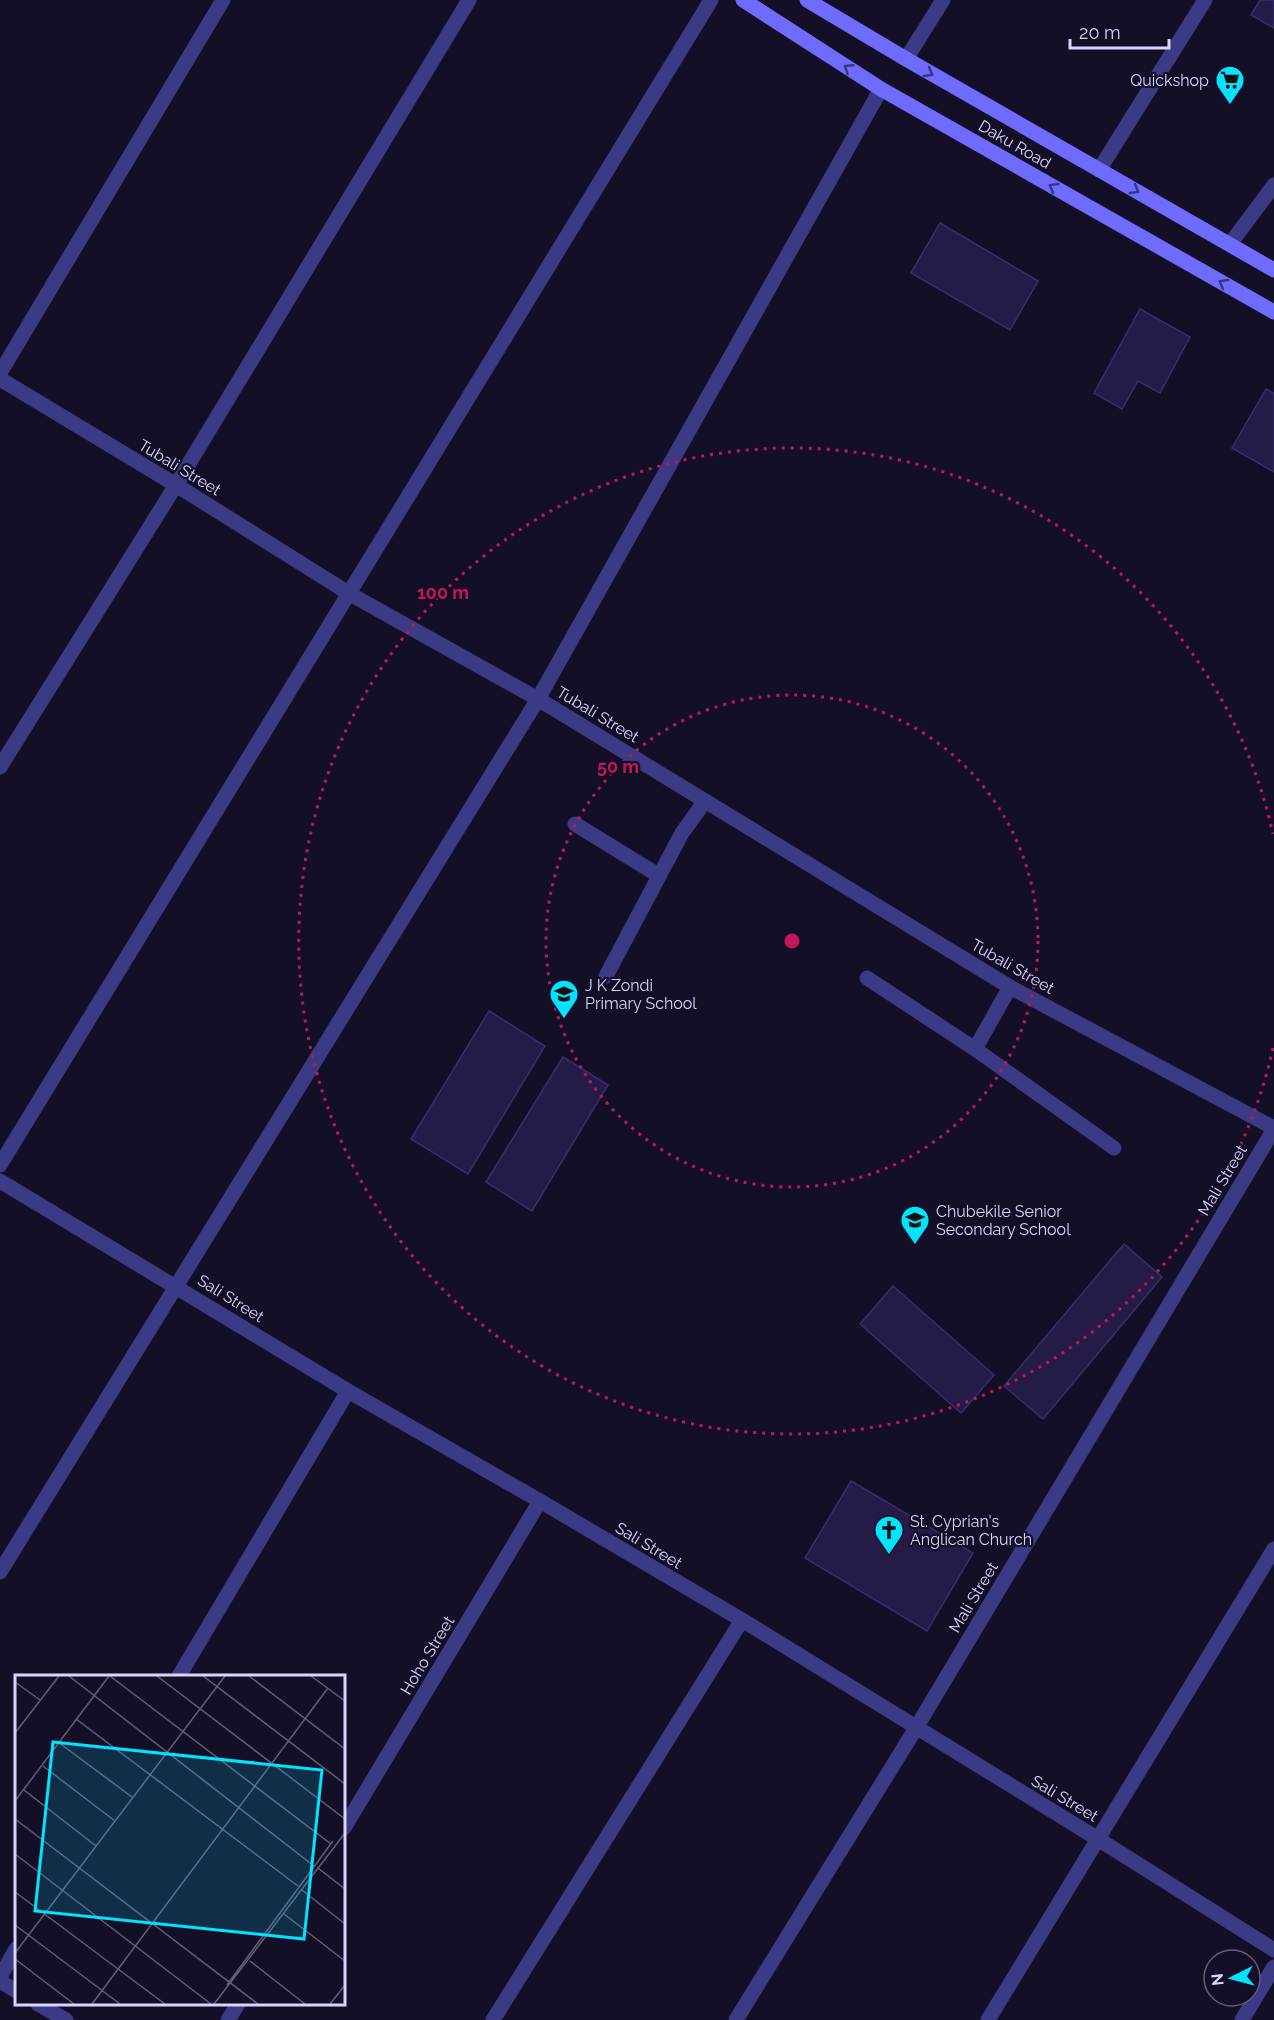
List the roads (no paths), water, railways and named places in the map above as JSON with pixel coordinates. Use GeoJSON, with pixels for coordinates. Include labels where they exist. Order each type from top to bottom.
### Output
{"type":"FeatureCollection","features":[{"type":"Feature","properties":{"kind":"street"},"geometry":{"type":"LineString","coordinates":[[0,373],[223,0]]}},
{"type":"Feature","properties":{"kind":"street"},"geometry":{"type":"LineString","coordinates":[[0,767],[176,485],[469,0]]}},
{"type":"Feature","properties":{"kind":"street"},"geometry":{"type":"LineString","coordinates":[[0,1166],[711,0]]}},
{"type":"Feature","properties":{"kind":"street","name":"Daku Road"},"geometry":{"type":"LineString","coordinates":[[742,0],[881,89],[1274,312]]}},
{"type":"Feature","properties":{"kind":"street","name":"Daku Road"},"geometry":{"type":"LineString","coordinates":[[807,0],[1274,270]]}},
{"type":"Feature","properties":{"kind":"street"},"geometry":{"type":"LineString","coordinates":[[906,59],[944,0]]}},
{"type":"Feature","properties":{"kind":"street"},"geometry":{"type":"LineString","coordinates":[[1099,170],[1205,0]]}},
{"type":"Feature","properties":{"kind":"street"},"geometry":{"type":"LineString","coordinates":[[0,1572],[538,699],[881,89]]}},
{"type":"Feature","properties":{"kind":"street"},"geometry":{"type":"LineString","coordinates":[[1230,244],[1274,185]]}},
{"type":"Feature","properties":{"kind":"street","name":"Tubali Street"},"geometry":{"type":"LineString","coordinates":[[0,379],[176,485],[350,594],[538,699],[1010,987],[1274,1129]]}},
{"type":"Feature","properties":{"kind":"street"},"geometry":{"type":"LineString","coordinates":[[606,976],[682,832],[705,801]]}},
{"type":"Feature","properties":{"kind":"street"},"geometry":{"type":"LineString","coordinates":[[575,824],[658,875]]}},
{"type":"Feature","properties":{"kind":"street"},"geometry":{"type":"LineString","coordinates":[[867,978],[975,1049],[1114,1148]]}},
{"type":"Feature","properties":{"kind":"street"},"geometry":{"type":"LineString","coordinates":[[975,1049],[1010,987]]}},
{"type":"Feature","properties":{"kind":"street","name":"Mali Street"},"geometry":{"type":"LineString","coordinates":[[736,2020],[916,1728],[1274,1129]]}},
{"type":"Feature","properties":{"kind":"street","name":"Sali Street"},"geometry":{"type":"LineString","coordinates":[[0,1181],[348,1391],[742,1620],[1274,1950]]}},
{"type":"Feature","properties":{"kind":"street"},"geometry":{"type":"LineString","coordinates":[[180,1675],[348,1391]]}},
{"type":"Feature","properties":{"kind":"street","name":"Hoho Street"},"geometry":{"type":"LineString","coordinates":[[345,1826],[540,1501]]}},
{"type":"Feature","properties":{"kind":"street"},"geometry":{"type":"LineString","coordinates":[[988,2020],[1274,1549]]}},
{"type":"Feature","properties":{"kind":"street"},"geometry":{"type":"LineString","coordinates":[[493,2020],[742,1620]]}},
{"type":"Feature","properties":{"kind":"street"},"geometry":{"type":"LineString","coordinates":[[15,1951],[0,1979],[15,1990]]}},
{"type":"Feature","properties":{"kind":"street"},"geometry":{"type":"LineString","coordinates":[[1242,2020],[1274,1967]]}},
{"type":"Feature","properties":{"kind":"street"},"geometry":{"type":"LineString","coordinates":[[40,2005],[66,2020]]}},
{"type":"Feature","properties":{"kind":"street"},"geometry":{"type":"LineString","coordinates":[[228,2020],[236,2005]]}},
{"type":"Feature","properties":{"kind":"place","name":"Quickshop"},"geometry":{"type":"Point","coordinates":[1230,106]}},
{"type":"Feature","properties":{"kind":"place","name":"J K Zondi Primary School"},"geometry":{"type":"Point","coordinates":[564,1020]}},
{"type":"Feature","properties":{"kind":"place","name":"Chubekile Senior Secondary School"},"geometry":{"type":"Point","coordinates":[915,1246]}},
{"type":"Feature","properties":{"kind":"place","name":"St. Cyprian's Anglican Church"},"geometry":{"type":"Point","coordinates":[889,1556]}}]}
